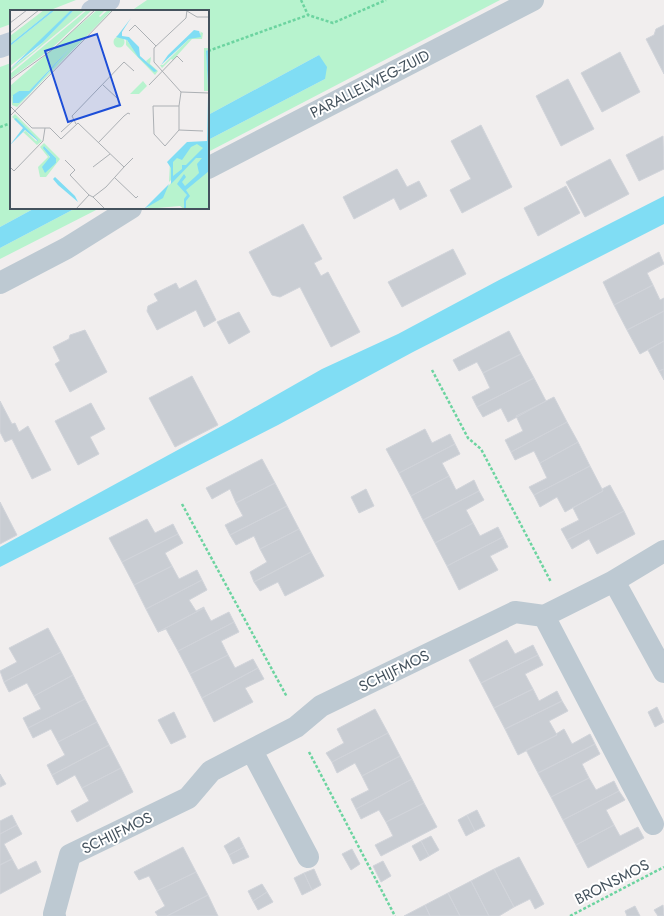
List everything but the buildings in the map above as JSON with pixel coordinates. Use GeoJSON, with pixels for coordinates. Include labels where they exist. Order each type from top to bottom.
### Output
{"type":"FeatureCollection","features":[{"type":"Feature","properties":{"kind":"main road"},"geometry":{"type":"LineString","coordinates":[[94,10],[109,0]]}},
{"type":"Feature","properties":{"kind":"main road"},"geometry":{"type":"LineString","coordinates":[[0,47],[10,43]]}},
{"type":"Feature","properties":{"kind":"street","name":"PARALLELWEG-ZUID"},"geometry":{"type":"LineString","coordinates":[[209,167],[533,0]]}},
{"type":"Feature","properties":{"kind":"street"},"geometry":{"type":"LineString","coordinates":[[0,283],[67,248],[129,209]]}},
{"type":"Feature","properties":{"kind":"street"},"geometry":{"type":"LineString","coordinates":[[653,824],[544,616],[614,581],[664,551]]}},
{"type":"Feature","properties":{"kind":"street"},"geometry":{"type":"LineString","coordinates":[[614,581],[664,672]]}},
{"type":"Feature","properties":{"kind":"street","name":"SCHIJFMOS"},"geometry":{"type":"LineString","coordinates":[[53,915],[70,855],[188,798],[211,771],[296,727],[321,706],[515,612],[544,616]]}},
{"type":"Feature","properties":{"kind":"street"},"geometry":{"type":"LineString","coordinates":[[252,751],[308,857]]}},
{"type":"Feature","properties":{"kind":"path"},"geometry":{"type":"LineString","coordinates":[[301,0],[308,15]]}},
{"type":"Feature","properties":{"kind":"path"},"geometry":{"type":"LineString","coordinates":[[209,51],[308,15],[332,23],[386,0]]}},
{"type":"Feature","properties":{"kind":"path"},"geometry":{"type":"LineString","coordinates":[[0,127],[10,123]]}},
{"type":"Feature","properties":{"kind":"path"},"geometry":{"type":"LineString","coordinates":[[432,370],[468,438],[480,449],[564,606]]}},
{"type":"Feature","properties":{"kind":"path","name":"BRONSMOS"},"geometry":{"type":"LineString","coordinates":[[570,916],[664,867]]}},
{"type":"Feature","properties":{"kind":"green space"},"geometry":{"type":"Polygon","coordinates":[[[0,0],[76,0],[51,10],[10,10],[10,24],[0,28],[0,0]]]}},
{"type":"Feature","properties":{"kind":"green space"},"geometry":{"type":"Polygon","coordinates":[[[147,0],[500,0],[209,151],[209,139],[325,79],[319,55],[209,114],[209,10],[132,10],[147,0]]]}},
{"type":"Feature","properties":{"kind":"green space"},"geometry":{"type":"Polygon","coordinates":[[[10,63],[10,209],[33,209],[0,227],[0,67],[10,63]]]}},
{"type":"Feature","properties":{"kind":"green space"},"geometry":{"type":"Polygon","coordinates":[[[74,209],[98,209],[0,259],[0,248],[74,209]]]}},
{"type":"Feature","properties":{"kind":"water"},"geometry":{"type":"Polygon","coordinates":[[[319,55],[327,67],[325,79],[209,139],[209,114],[319,55]]]}},
{"type":"Feature","properties":{"kind":"water"},"geometry":{"type":"Polygon","coordinates":[[[664,196],[664,224],[413,352],[278,425],[0,567],[0,547],[229,422],[322,369],[398,334],[501,279],[664,196]]]}},
{"type":"Feature","properties":{"kind":"water"},"geometry":{"type":"Polygon","coordinates":[[[33,209],[74,209],[0,248],[0,227],[33,209]]]}}]}
